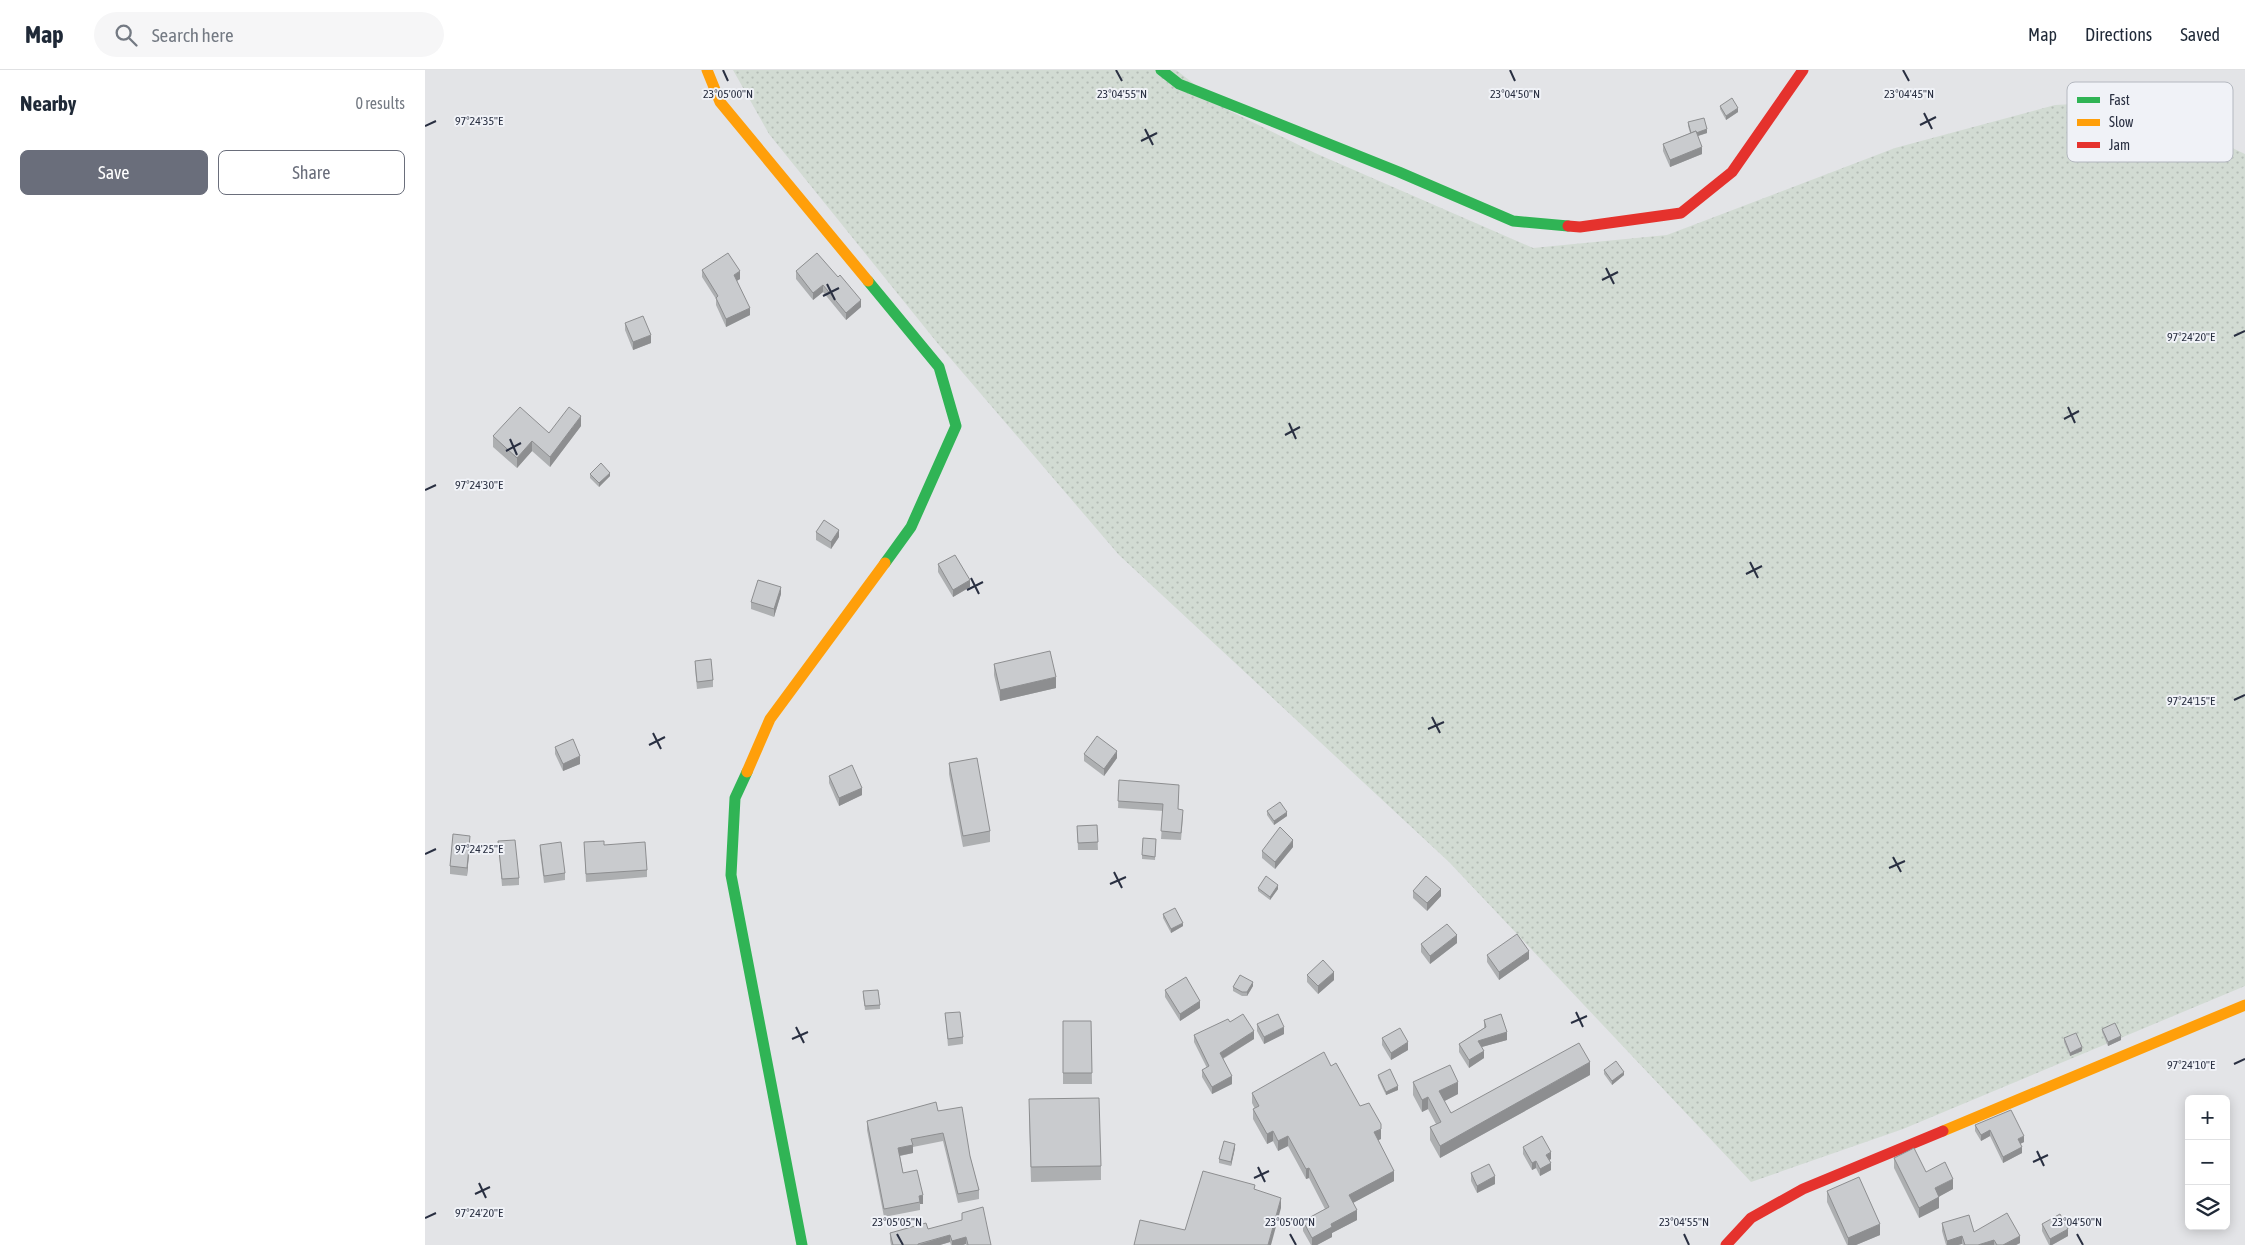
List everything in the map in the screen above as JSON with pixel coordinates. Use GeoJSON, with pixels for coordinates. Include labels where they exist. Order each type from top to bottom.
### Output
{"type":"FeatureCollection","features":[{"type":"Feature","properties":{"kind":"main road"},"geometry":{"type":"LineString","coordinates":[[707,70],[720,102],[939,367],[956,426],[911,527],[770,719],[735,798],[731,875],[801,1245]]}},
{"type":"Feature","properties":{"kind":"main road"},"geometry":{"type":"LineString","coordinates":[[1161,70],[1179,84],[1399,172],[1513,221],[1581,227],[1681,213],[1732,172],[1803,70]]}},
{"type":"Feature","properties":{"kind":"main road"},"geometry":{"type":"LineString","coordinates":[[1726,1245],[1751,1218],[1803,1189],[2245,1005]]}},
{"type":"Feature","properties":{"kind":"shaded area"},"geometry":{"type":"Polygon","coordinates":[[[733,70],[1176,70],[1228,110],[1315,153],[1533,248],[1667,235],[1895,148],[2055,105],[2067,104],[2067,162],[2233,162],[2233,148],[2245,154],[2245,986],[1903,1129],[1751,1182],[1449,862],[1119,555],[939,345],[769,134],[733,70]]]}},
{"type":"Feature","properties":{"kind":"building"},"geometry":{"type":"Polygon","coordinates":[[[1732,98],[1738,108],[1726,116],[1720,106],[1732,98]]]}},
{"type":"Feature","properties":{"kind":"building"},"geometry":{"type":"Polygon","coordinates":[[[1704,118],[1707,129],[1691,133],[1688,122],[1704,118]]]}},
{"type":"Feature","properties":{"kind":"building"},"geometry":{"type":"Polygon","coordinates":[[[1696,131],[1702,147],[1670,160],[1663,144],[1696,131]]]}},
{"type":"Feature","properties":{"kind":"building"},"geometry":{"type":"Polygon","coordinates":[[[728,253],[740,271],[734,275],[750,308],[726,319],[716,298],[718,296],[702,270],[728,253]]]}},
{"type":"Feature","properties":{"kind":"building"},"geometry":{"type":"Polygon","coordinates":[[[817,253],[838,277],[840,275],[861,300],[846,313],[823,285],[813,293],[796,271],[817,253]]]}},
{"type":"Feature","properties":{"kind":"building"},"geometry":{"type":"Polygon","coordinates":[[[643,316],[651,335],[633,342],[625,323],[643,316]]]}},
{"type":"Feature","properties":{"kind":"building"},"geometry":{"type":"Polygon","coordinates":[[[520,407],[549,433],[569,407],[581,416],[550,457],[532,441],[517,458],[493,436],[520,407]]]}},
{"type":"Feature","properties":{"kind":"building"},"geometry":{"type":"Polygon","coordinates":[[[601,463],[610,473],[599,483],[590,474],[601,463]]]}},
{"type":"Feature","properties":{"kind":"building"},"geometry":{"type":"Polygon","coordinates":[[[824,520],[839,530],[831,542],[816,532],[824,520]]]}},
{"type":"Feature","properties":{"kind":"building"},"geometry":{"type":"Polygon","coordinates":[[[955,555],[970,580],[953,590],[938,564],[955,555]]]}},
{"type":"Feature","properties":{"kind":"building"},"geometry":{"type":"Polygon","coordinates":[[[758,580],[781,587],[774,609],[751,602],[758,580]]]}},
{"type":"Feature","properties":{"kind":"building"},"geometry":{"type":"Polygon","coordinates":[[[1050,651],[1056,677],[1000,690],[994,664],[1050,651]]]}},
{"type":"Feature","properties":{"kind":"building"},"geometry":{"type":"Polygon","coordinates":[[[711,659],[713,680],[697,682],[695,661],[711,659]]]}},
{"type":"Feature","properties":{"kind":"building"},"geometry":{"type":"Polygon","coordinates":[[[1097,736],[1117,751],[1104,769],[1084,754],[1097,736]]]}},
{"type":"Feature","properties":{"kind":"building"},"geometry":{"type":"Polygon","coordinates":[[[573,739],[580,756],[563,764],[555,747],[573,739]]]}},
{"type":"Feature","properties":{"kind":"building"},"geometry":{"type":"Polygon","coordinates":[[[977,758],[990,831],[963,836],[949,763],[977,758]]]}},
{"type":"Feature","properties":{"kind":"building"},"geometry":{"type":"Polygon","coordinates":[[[852,765],[862,788],[839,798],[829,776],[852,765]]]}},
{"type":"Feature","properties":{"kind":"building"},"geometry":{"type":"Polygon","coordinates":[[[1119,780],[1179,785],[1178,809],[1183,810],[1181,833],[1161,831],[1163,804],[1118,801],[1119,780]]]}},
{"type":"Feature","properties":{"kind":"building"},"geometry":{"type":"Polygon","coordinates":[[[1280,802],[1287,812],[1274,821],[1267,811],[1280,802]]]}},
{"type":"Feature","properties":{"kind":"building"},"geometry":{"type":"Polygon","coordinates":[[[1097,825],[1098,842],[1078,843],[1077,826],[1097,825]]]}},
{"type":"Feature","properties":{"kind":"building"},"geometry":{"type":"Polygon","coordinates":[[[1280,827],[1293,840],[1275,862],[1262,851],[1280,827]]]}},
{"type":"Feature","properties":{"kind":"building"},"geometry":{"type":"Polygon","coordinates":[[[453,834],[470,836],[467,868],[450,866],[453,834]]]}},
{"type":"Feature","properties":{"kind":"building"},"geometry":{"type":"Polygon","coordinates":[[[1143,838],[1156,839],[1155,857],[1142,855],[1143,838]]]}},
{"type":"Feature","properties":{"kind":"building"},"geometry":{"type":"Polygon","coordinates":[[[515,840],[519,878],[502,879],[498,841],[515,840]]]}},
{"type":"Feature","properties":{"kind":"building"},"geometry":{"type":"Polygon","coordinates":[[[604,841],[604,845],[645,842],[647,870],[586,874],[584,842],[604,841]]]}},
{"type":"Feature","properties":{"kind":"building"},"geometry":{"type":"Polygon","coordinates":[[[561,842],[565,873],[544,876],[540,845],[561,842]]]}},
{"type":"Feature","properties":{"kind":"building"},"geometry":{"type":"Polygon","coordinates":[[[1266,876],[1278,885],[1270,897],[1258,888],[1266,876]]]}},
{"type":"Feature","properties":{"kind":"building"},"geometry":{"type":"Polygon","coordinates":[[[1426,876],[1441,889],[1427,903],[1413,891],[1426,876]]]}},
{"type":"Feature","properties":{"kind":"building"},"geometry":{"type":"Polygon","coordinates":[[[1175,908],[1183,923],[1171,929],[1163,914],[1175,908]]]}},
{"type":"Feature","properties":{"kind":"building"},"geometry":{"type":"Polygon","coordinates":[[[1447,924],[1457,935],[1430,956],[1421,944],[1447,924]]]}},
{"type":"Feature","properties":{"kind":"building"},"geometry":{"type":"Polygon","coordinates":[[[1517,934],[1529,951],[1499,972],[1487,955],[1517,934]]]}},
{"type":"Feature","properties":{"kind":"building"},"geometry":{"type":"Polygon","coordinates":[[[1323,960],[1334,972],[1318,986],[1307,975],[1323,960]]]}},
{"type":"Feature","properties":{"kind":"building"},"geometry":{"type":"Polygon","coordinates":[[[1240,975],[1253,982],[1247,992],[1242,992],[1233,987],[1240,975]]]}},
{"type":"Feature","properties":{"kind":"building"},"geometry":{"type":"Polygon","coordinates":[[[1186,977],[1200,1001],[1180,1014],[1165,990],[1186,977]]]}},
{"type":"Feature","properties":{"kind":"building"},"geometry":{"type":"Polygon","coordinates":[[[878,990],[880,1005],[865,1006],[863,991],[878,990]]]}},
{"type":"Feature","properties":{"kind":"building"},"geometry":{"type":"Polygon","coordinates":[[[960,1012],[963,1037],[948,1039],[945,1013],[960,1012]]]}},
{"type":"Feature","properties":{"kind":"building"},"geometry":{"type":"Polygon","coordinates":[[[1243,1014],[1254,1031],[1220,1053],[1232,1076],[1212,1087],[1202,1070],[1209,1066],[1194,1035],[1228,1019],[1230,1022],[1243,1014]]]}},
{"type":"Feature","properties":{"kind":"building"},"geometry":{"type":"Polygon","coordinates":[[[1278,1014],[1284,1027],[1264,1037],[1257,1024],[1278,1014]]]}},
{"type":"Feature","properties":{"kind":"building"},"geometry":{"type":"Polygon","coordinates":[[[1501,1014],[1507,1032],[1478,1041],[1484,1051],[1469,1060],[1459,1044],[1486,1027],[1484,1020],[1501,1014]]]}},
{"type":"Feature","properties":{"kind":"building"},"geometry":{"type":"Polygon","coordinates":[[[1063,1021],[1091,1021],[1092,1073],[1063,1073],[1063,1021]]]}},
{"type":"Feature","properties":{"kind":"building"},"geometry":{"type":"Polygon","coordinates":[[[2115,1023],[2121,1036],[2108,1042],[2102,1029],[2115,1023]]]}},
{"type":"Feature","properties":{"kind":"building"},"geometry":{"type":"Polygon","coordinates":[[[1400,1028],[1408,1042],[1391,1053],[1382,1038],[1400,1028]]]}},
{"type":"Feature","properties":{"kind":"building"},"geometry":{"type":"Polygon","coordinates":[[[2076,1033],[2082,1047],[2070,1053],[2064,1038],[2076,1033]]]}},
{"type":"Feature","properties":{"kind":"building"},"geometry":{"type":"Polygon","coordinates":[[[1579,1043],[1590,1062],[1440,1146],[1430,1127],[1441,1122],[1428,1097],[1422,1100],[1413,1082],[1450,1065],[1458,1082],[1439,1091],[1451,1113],[1579,1043]]]}},
{"type":"Feature","properties":{"kind":"building"},"geometry":{"type":"Polygon","coordinates":[[[1324,1052],[1331,1066],[1336,1063],[1360,1106],[1369,1103],[1381,1124],[1381,1129],[1374,1132],[1394,1171],[1349,1195],[1357,1210],[1331,1224],[1332,1227],[1312,1238],[1303,1221],[1329,1207],[1309,1168],[1306,1169],[1288,1136],[1278,1141],[1273,1131],[1267,1134],[1253,1109],[1259,1106],[1252,1093],[1324,1052]]]}},
{"type":"Feature","properties":{"kind":"building"},"geometry":{"type":"Polygon","coordinates":[[[1616,1061],[1624,1072],[1612,1081],[1604,1070],[1616,1061]]]}},
{"type":"Feature","properties":{"kind":"building"},"geometry":{"type":"Polygon","coordinates":[[[1390,1069],[1398,1086],[1386,1092],[1378,1075],[1390,1069]]]}},
{"type":"Feature","properties":{"kind":"building"},"geometry":{"type":"Polygon","coordinates":[[[1099,1098],[1101,1166],[1031,1167],[1029,1099],[1099,1098]]]}},
{"type":"Feature","properties":{"kind":"building"},"geometry":{"type":"Polygon","coordinates":[[[936,1102],[938,1111],[962,1107],[970,1156],[979,1190],[958,1194],[943,1133],[911,1139],[913,1145],[898,1148],[903,1173],[917,1170],[923,1195],[919,1196],[920,1202],[884,1209],[867,1121],[936,1102]]]}},
{"type":"Feature","properties":{"kind":"building"},"geometry":{"type":"Polygon","coordinates":[[[2011,1110],[2024,1136],[2018,1139],[2022,1147],[2003,1157],[1990,1130],[1981,1135],[1975,1125],[2011,1110]]]}},
{"type":"Feature","properties":{"kind":"building"},"geometry":{"type":"Polygon","coordinates":[[[1542,1136],[1551,1152],[1546,1155],[1551,1163],[1540,1169],[1536,1161],[1532,1163],[1523,1147],[1542,1136]]]}},
{"type":"Feature","properties":{"kind":"building"},"geometry":{"type":"Polygon","coordinates":[[[1224,1141],[1235,1144],[1231,1162],[1219,1159],[1224,1141]]]}},
{"type":"Feature","properties":{"kind":"building"},"geometry":{"type":"Polygon","coordinates":[[[1914,1148],[1926,1172],[1945,1162],[1953,1179],[1935,1188],[1939,1197],[1919,1208],[1894,1158],[1914,1148]]]}},
{"type":"Feature","properties":{"kind":"building"},"geometry":{"type":"Polygon","coordinates":[[[1489,1164],[1495,1176],[1477,1186],[1471,1173],[1489,1164]]]}},
{"type":"Feature","properties":{"kind":"building"},"geometry":{"type":"Polygon","coordinates":[[[1203,1171],[1255,1185],[1254,1189],[1281,1198],[1268,1245],[1134,1245],[1140,1220],[1185,1230],[1203,1171]]]}},
{"type":"Feature","properties":{"kind":"building"},"geometry":{"type":"Polygon","coordinates":[[[1859,1177],[1880,1224],[1848,1238],[1827,1191],[1859,1177]]]}},
{"type":"Feature","properties":{"kind":"building"},"geometry":{"type":"Polygon","coordinates":[[[983,1207],[991,1245],[968,1245],[966,1237],[952,1241],[950,1235],[918,1245],[893,1245],[890,1233],[926,1223],[928,1229],[962,1220],[962,1213],[983,1207]]]}},
{"type":"Feature","properties":{"kind":"building"},"geometry":{"type":"Polygon","coordinates":[[[2007,1213],[2020,1236],[2003,1245],[1997,1245],[1994,1240],[1978,1245],[1965,1245],[1962,1236],[1947,1241],[1942,1223],[1969,1215],[1974,1232],[2007,1213]]]}},
{"type":"Feature","properties":{"kind":"building"},"geometry":{"type":"Polygon","coordinates":[[[2060,1214],[2068,1229],[2050,1239],[2042,1224],[2060,1214]]]}},
{"type":"Feature","properties":{"kind":"traffic: fast"},"geometry":{"type":"LineString","coordinates":[[1161,70],[1179,84],[1399,172],[1513,221],[1568,226]]}},
{"type":"Feature","properties":{"kind":"traffic: fast"},"geometry":{"type":"LineString","coordinates":[[868,281],[939,367],[956,426],[911,527],[885,563]]}},
{"type":"Feature","properties":{"kind":"traffic: fast"},"geometry":{"type":"LineString","coordinates":[[747,772],[735,798],[731,875],[802,1245]]}},
{"type":"Feature","properties":{"kind":"traffic: slow"},"geometry":{"type":"LineString","coordinates":[[707,70],[720,102],[868,281]]}},
{"type":"Feature","properties":{"kind":"traffic: slow"},"geometry":{"type":"LineString","coordinates":[[747,772],[770,719],[885,563]]}},
{"type":"Feature","properties":{"kind":"traffic: slow"},"geometry":{"type":"LineString","coordinates":[[1943,1131],[2245,1005]]}},
{"type":"Feature","properties":{"kind":"traffic: jam"},"geometry":{"type":"LineString","coordinates":[[1568,226],[1580,227],[1681,213],[1732,172],[1803,70]]}},
{"type":"Feature","properties":{"kind":"traffic: jam"},"geometry":{"type":"LineString","coordinates":[[1726,1245],[1751,1218],[1803,1189],[1943,1131]]}}]}
